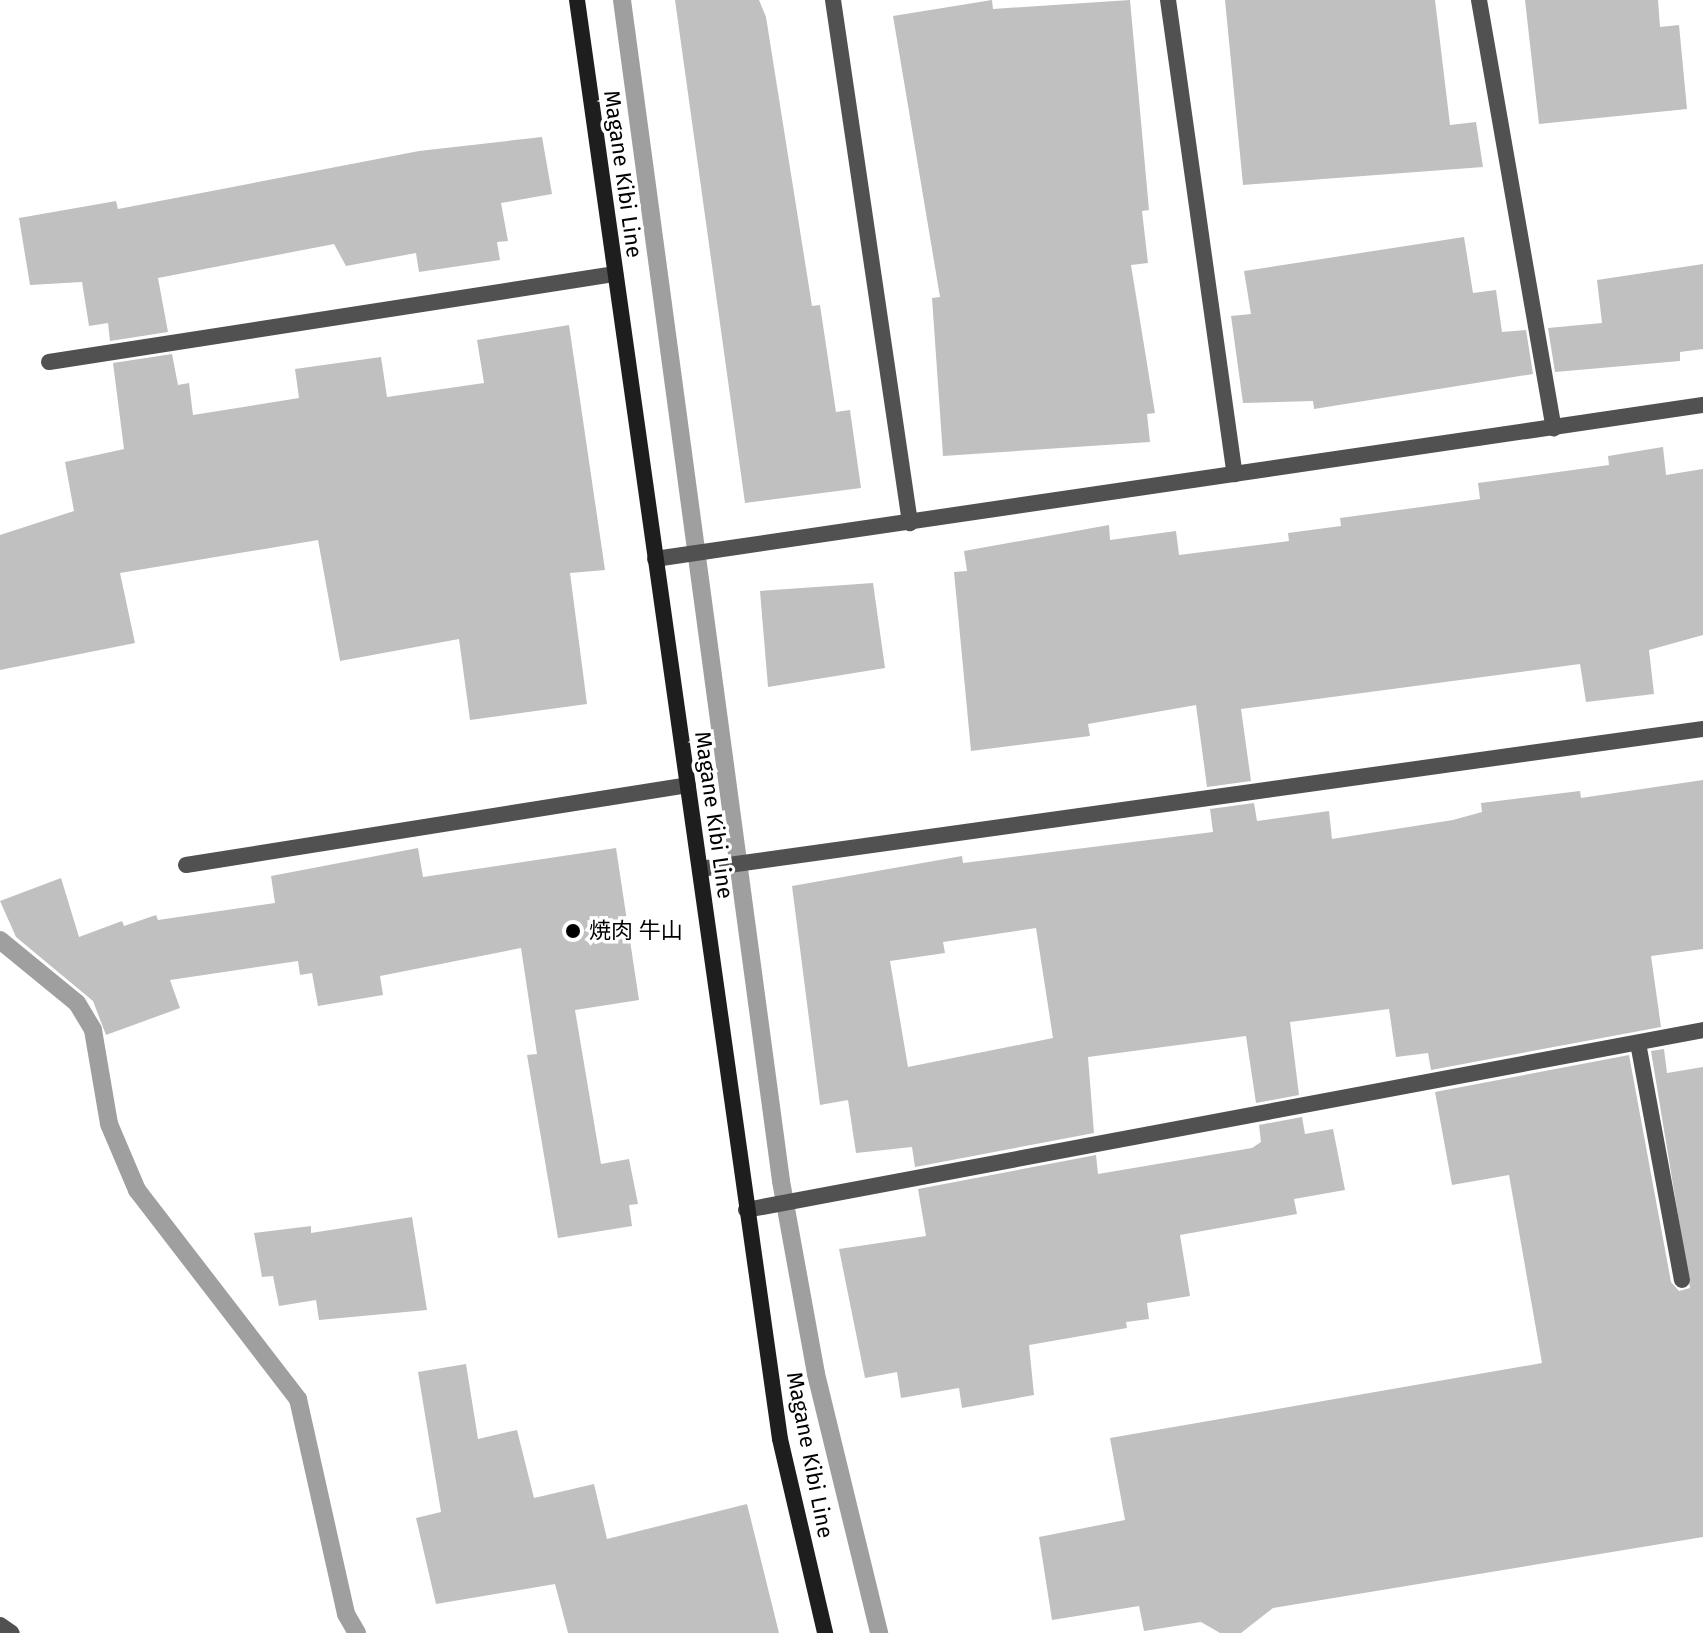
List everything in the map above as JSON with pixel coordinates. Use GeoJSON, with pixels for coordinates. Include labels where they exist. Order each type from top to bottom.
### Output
{"type":"FeatureCollection","features":[{"type":"Feature","properties":{"kind":"main road","name":"Magane Kibi Line"},"geometry":{"type":"LineString","coordinates":[[577,0],[780,1439],[825,1633]]}},
{"type":"Feature","properties":{"kind":"street"},"geometry":{"type":"LineString","coordinates":[[833,0],[910,523]]}},
{"type":"Feature","properties":{"kind":"street"},"geometry":{"type":"LineString","coordinates":[[1168,0],[1235,474]]}},
{"type":"Feature","properties":{"kind":"street"},"geometry":{"type":"LineString","coordinates":[[1479,0],[1554,428]]}},
{"type":"Feature","properties":{"kind":"street"},"geometry":{"type":"LineString","coordinates":[[49,362],[615,274]]}},
{"type":"Feature","properties":{"kind":"street"},"geometry":{"type":"LineString","coordinates":[[655,559],[1703,405]]}},
{"type":"Feature","properties":{"kind":"street"},"geometry":{"type":"LineString","coordinates":[[700,869],[1703,729]]}},
{"type":"Feature","properties":{"kind":"street"},"geometry":{"type":"LineString","coordinates":[[186,865],[688,785]]}},
{"type":"Feature","properties":{"kind":"street"},"geometry":{"type":"LineString","coordinates":[[746,1210],[1703,1030]]}},
{"type":"Feature","properties":{"kind":"street"},"geometry":{"type":"LineString","coordinates":[[1638,1043],[1682,1280]]}},
{"type":"Feature","properties":{"kind":"street"},"geometry":{"type":"LineString","coordinates":[[0,1625],[12,1633]]}},
{"type":"Feature","properties":{"kind":"building"},"geometry":{"type":"Polygon","coordinates":[[[675,0],[759,0],[766,17],[812,306],[820,305],[836,412],[850,410],[861,488],[745,503],[675,0]]]}},
{"type":"Feature","properties":{"kind":"building"},"geometry":{"type":"Polygon","coordinates":[[[992,0],[993,9],[1130,0],[1149,210],[1142,211],[1148,263],[1131,265],[1155,413],[1147,414],[1150,442],[943,456],[932,298],[940,297],[893,16],[992,0]]]}},
{"type":"Feature","properties":{"kind":"building"},"geometry":{"type":"Polygon","coordinates":[[[1225,0],[1435,0],[1450,125],[1476,122],[1483,167],[1243,185],[1225,0]]]}},
{"type":"Feature","properties":{"kind":"building"},"geometry":{"type":"Polygon","coordinates":[[[1525,0],[1658,0],[1660,27],[1679,25],[1687,109],[1539,124],[1525,0]]]}},
{"type":"Feature","properties":{"kind":"building"},"geometry":{"type":"Polygon","coordinates":[[[542,137],[552,194],[501,203],[508,241],[497,242],[500,260],[419,272],[416,253],[346,266],[334,244],[158,278],[168,332],[110,341],[108,323],[89,326],[82,282],[30,285],[19,218],[116,201],[118,209],[419,151],[542,137]]]}},
{"type":"Feature","properties":{"kind":"building"},"geometry":{"type":"Polygon","coordinates":[[[1464,237],[1473,293],[1496,290],[1502,332],[1526,330],[1533,374],[1314,409],[1313,401],[1243,403],[1231,316],[1251,314],[1244,271],[1464,237]]]}},
{"type":"Feature","properties":{"kind":"building"},"geometry":{"type":"Polygon","coordinates":[[[1703,264],[1703,349],[1680,352],[1680,361],[1555,372],[1548,328],[1602,323],[1597,280],[1703,264]]]}},
{"type":"Feature","properties":{"kind":"building"},"geometry":{"type":"Polygon","coordinates":[[[569,325],[605,570],[570,573],[587,704],[470,720],[459,639],[340,661],[318,540],[120,573],[135,643],[0,670],[0,535],[74,511],[65,462],[124,449],[113,363],[172,354],[178,385],[189,383],[193,415],[299,398],[295,369],[381,357],[387,397],[484,383],[477,340],[569,325]]]}},
{"type":"Feature","properties":{"kind":"building"},"geometry":{"type":"Polygon","coordinates":[[[1663,447],[1666,475],[1703,469],[1703,635],[1649,650],[1654,694],[1586,702],[1580,664],[1241,709],[1251,781],[1207,787],[1196,705],[1088,724],[1090,736],[971,751],[954,572],[967,571],[964,551],[1109,525],[1110,540],[1176,531],[1179,555],[1289,541],[1288,533],[1341,526],[1340,518],[1480,499],[1478,483],[1609,465],[1608,456],[1663,447]]]}},
{"type":"Feature","properties":{"kind":"building"},"geometry":{"type":"Polygon","coordinates":[[[873,583],[885,668],[768,687],[760,591],[873,583]]]}},
{"type":"Feature","properties":{"kind":"building"},"geometry":{"type":"Polygon","coordinates":[[[1703,780],[1703,949],[1651,956],[1661,1027],[1431,1070],[1428,1053],[1396,1057],[1389,1009],[1290,1022],[1299,1095],[1256,1103],[1246,1036],[1088,1057],[1094,1133],[915,1167],[912,1147],[856,1153],[848,1100],[820,1105],[792,886],[962,856],[963,863],[1213,832],[1210,809],[1254,803],[1257,821],[1329,811],[1332,839],[1453,820],[1482,812],[1481,803],[1580,791],[1581,798],[1703,780]],[[1036,928],[943,942],[945,953],[890,961],[908,1067],[1053,1038],[1036,928]]]}},
{"type":"Feature","properties":{"kind":"building"},"geometry":{"type":"Polygon","coordinates":[[[418,848],[423,877],[616,848],[639,1000],[575,1010],[601,1164],[629,1159],[638,1204],[629,1205],[632,1226],[558,1238],[527,1055],[537,1054],[521,948],[380,976],[383,995],[318,1006],[312,973],[300,975],[298,961],[170,980],[180,1008],[106,1035],[93,1001],[16,937],[0,901],[61,878],[79,937],[122,921],[124,926],[156,915],[158,920],[275,903],[271,876],[418,848]]]}},
{"type":"Feature","properties":{"kind":"building"},"geometry":{"type":"Polygon","coordinates":[[[1664,1049],[1667,1073],[1703,1067],[1703,1537],[1273,1608],[1241,1633],[1220,1633],[1201,1622],[1144,1631],[1139,1606],[1052,1620],[1039,1537],[1125,1520],[1110,1438],[1542,1363],[1509,1175],[1452,1185],[1435,1092],[1629,1055],[1671,1282],[1679,1291],[1690,1288],[1651,1051],[1664,1049]]]}},
{"type":"Feature","properties":{"kind":"building"},"geometry":{"type":"Polygon","coordinates":[[[1302,1117],[1305,1134],[1333,1129],[1345,1190],[1294,1199],[1297,1214],[1180,1235],[1190,1296],[1147,1303],[1149,1319],[1126,1322],[1127,1328],[1029,1345],[1034,1395],[962,1408],[959,1388],[901,1398],[897,1372],[865,1378],[839,1249],[926,1236],[918,1189],[1096,1155],[1098,1174],[1252,1148],[1261,1142],[1259,1125],[1302,1117]]]}},
{"type":"Feature","properties":{"kind":"building"},"geometry":{"type":"Polygon","coordinates":[[[412,1217],[427,1310],[319,1320],[316,1300],[279,1306],[273,1276],[262,1277],[254,1233],[311,1226],[311,1233],[412,1217]]]}},
{"type":"Feature","properties":{"kind":"building"},"geometry":{"type":"Polygon","coordinates":[[[466,1364],[478,1439],[517,1430],[534,1498],[594,1484],[607,1539],[747,1504],[779,1633],[568,1633],[555,1584],[436,1604],[416,1518],[441,1512],[418,1372],[466,1364]]]}},
{"type":"Feature","properties":{"kind":"waterway"},"geometry":{"type":"LineString","coordinates":[[622,0],[781,1181],[816,1374],[879,1633]]}},
{"type":"Feature","properties":{"kind":"waterway"},"geometry":{"type":"LineString","coordinates":[[0,940],[77,1003],[93,1030],[109,1124],[137,1190],[298,1399],[346,1614],[357,1633]]}},
{"type":"Feature","properties":{"kind":"place","name":"焼肉 牛山"},"geometry":{"type":"Point","coordinates":[573,931]}}]}
